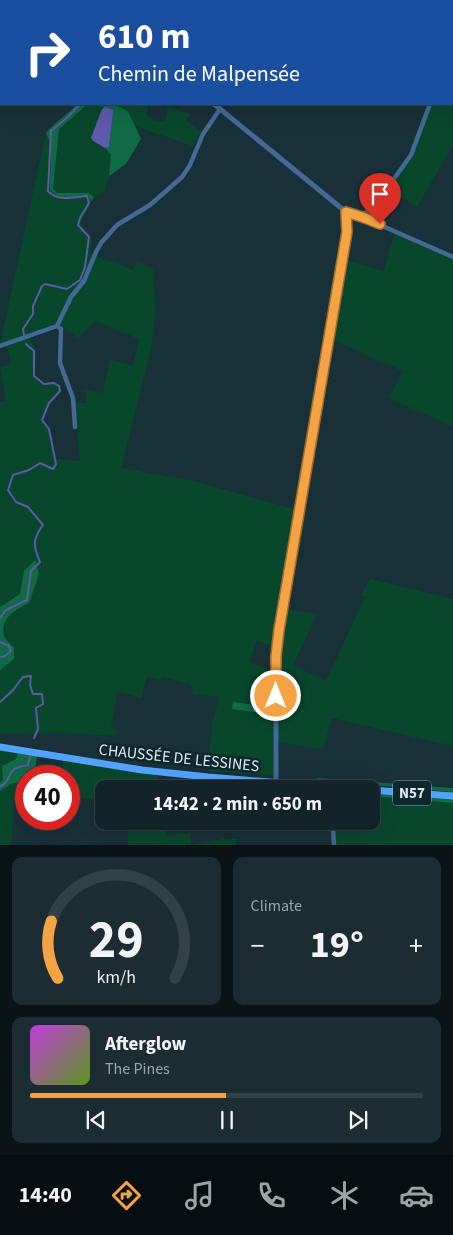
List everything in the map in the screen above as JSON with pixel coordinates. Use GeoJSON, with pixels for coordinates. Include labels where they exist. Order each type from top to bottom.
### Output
{"type":"FeatureCollection","features":[{"type":"Feature","properties":{"kind":"main road","name":"CHAUSSÉE DE LESSINES"},"geometry":{"type":"LineString","coordinates":[[0,746],[142,770],[254,780]]}},
{"type":"Feature","properties":{"kind":"main road","name":"N57"},"geometry":{"type":"LineString","coordinates":[[380,791],[453,796]]}},
{"type":"Feature","properties":{"kind":"street"},"geometry":{"type":"LineString","coordinates":[[215,105],[346,212],[362,217],[453,257]]}},
{"type":"Feature","properties":{"kind":"street"},"geometry":{"type":"LineString","coordinates":[[362,217],[391,183],[411,155],[430,105]]}},
{"type":"Feature","properties":{"kind":"street"},"geometry":{"type":"LineString","coordinates":[[0,346],[57,326],[71,297],[84,281],[101,243],[117,225],[150,205],[182,177],[203,134],[220,109]]}},
{"type":"Feature","properties":{"kind":"street"},"geometry":{"type":"LineString","coordinates":[[276,780],[276,656],[279,630],[347,232],[346,212]]}},
{"type":"Feature","properties":{"kind":"street"},"geometry":{"type":"LineString","coordinates":[[57,326],[61,329],[60,363],[74,398],[75,427]]}},
{"type":"Feature","properties":{"kind":"street"},"geometry":{"type":"LineString","coordinates":[[333,830],[334,845]]}},
{"type":"Feature","properties":{"kind":"green space"},"geometry":{"type":"Polygon","coordinates":[[[76,105],[87,105],[59,129],[53,189],[57,193],[88,193],[94,197],[91,202],[88,195],[62,196],[53,193],[50,189],[51,145],[46,133],[76,105]]]}},
{"type":"Feature","properties":{"kind":"green space"},"geometry":{"type":"Polygon","coordinates":[[[87,105],[102,105],[105,107],[102,109],[93,141],[105,148],[111,155],[105,191],[94,197],[88,193],[56,193],[53,189],[59,129],[87,105]]]}},
{"type":"Feature","properties":{"kind":"green space"},"geometry":{"type":"Polygon","coordinates":[[[109,105],[148,105],[147,116],[156,121],[165,121],[168,107],[191,114],[186,120],[201,132],[193,146],[135,126],[128,111],[109,105]]]}},
{"type":"Feature","properties":{"kind":"green space"},"geometry":{"type":"Polygon","coordinates":[[[430,105],[453,105],[453,145],[417,207],[388,190],[413,155],[430,105]]]}},
{"type":"Feature","properties":{"kind":"green space"},"geometry":{"type":"Polygon","coordinates":[[[100,106],[117,106],[128,111],[141,139],[126,164],[109,176],[111,155],[105,148],[109,146],[113,110],[100,106]]]}},
{"type":"Feature","properties":{"kind":"green space"},"geometry":{"type":"Polygon","coordinates":[[[46,133],[51,145],[50,189],[53,193],[62,196],[88,195],[91,202],[80,224],[92,237],[91,254],[133,270],[136,262],[153,269],[155,312],[152,344],[121,468],[189,480],[301,511],[285,609],[317,614],[293,665],[326,681],[365,597],[361,595],[370,579],[453,599],[453,746],[332,718],[323,749],[278,742],[279,776],[208,771],[212,725],[219,697],[192,694],[193,690],[190,684],[163,677],[159,680],[147,677],[141,698],[117,691],[111,727],[117,730],[116,736],[59,733],[0,734],[0,670],[14,659],[6,637],[6,620],[13,611],[30,603],[24,571],[20,594],[0,607],[0,402],[6,401],[0,367],[12,364],[6,343],[0,345],[46,133]],[[95,321],[78,338],[56,323],[29,335],[36,351],[35,375],[45,383],[54,382],[61,386],[61,391],[49,404],[43,420],[50,429],[56,459],[80,461],[75,402],[87,403],[85,390],[103,393],[110,359],[133,366],[139,339],[95,321]],[[257,640],[249,662],[278,672],[279,649],[257,640]]]}},
{"type":"Feature","properties":{"kind":"green space"},"geometry":{"type":"Polygon","coordinates":[[[394,234],[453,256],[453,422],[451,426],[389,398],[403,371],[333,340],[346,273],[346,260],[384,271],[394,234]]]}},
{"type":"Feature","properties":{"kind":"green space"},"geometry":{"type":"Polygon","coordinates":[[[35,560],[39,574],[29,603],[10,614],[3,629],[4,635],[14,648],[14,659],[0,670],[0,607],[20,594],[24,571],[35,560]]]}},
{"type":"Feature","properties":{"kind":"green space"},"geometry":{"type":"Polygon","coordinates":[[[233,702],[278,708],[278,715],[232,709],[233,702]]]}},
{"type":"Feature","properties":{"kind":"green space"},"geometry":{"type":"Polygon","coordinates":[[[0,750],[18,753],[0,783],[0,750]]]}},
{"type":"Feature","properties":{"kind":"green space"},"geometry":{"type":"Polygon","coordinates":[[[18,753],[37,756],[36,765],[15,765],[15,783],[0,791],[0,783],[3,780],[2,766],[16,759],[18,753]]]}},
{"type":"Feature","properties":{"kind":"green space"},"geometry":{"type":"Polygon","coordinates":[[[63,761],[157,776],[157,780],[95,780],[95,800],[80,798],[80,765],[62,765],[63,761]]]}},
{"type":"Feature","properties":{"kind":"green space"},"geometry":{"type":"Polygon","coordinates":[[[317,778],[344,780],[317,780],[317,778]]]}},
{"type":"Feature","properties":{"kind":"green space"},"geometry":{"type":"Polygon","coordinates":[[[15,783],[11,845],[0,845],[0,791],[15,783]]]}},
{"type":"Feature","properties":{"kind":"green space"},"geometry":{"type":"Polygon","coordinates":[[[380,783],[453,788],[453,792],[380,786],[380,783]]]}},
{"type":"Feature","properties":{"kind":"green space"},"geometry":{"type":"Polygon","coordinates":[[[380,794],[453,799],[453,803],[380,797],[380,794]]]}},
{"type":"Feature","properties":{"kind":"green space"},"geometry":{"type":"Polygon","coordinates":[[[380,797],[453,803],[453,845],[336,845],[334,830],[380,830],[380,797]]]}},
{"type":"Feature","properties":{"kind":"green space"},"geometry":{"type":"Polygon","coordinates":[[[128,830],[165,830],[166,835],[190,833],[191,845],[128,845],[128,830]]]}},
{"type":"Feature","properties":{"kind":"green space"},"geometry":{"type":"Polygon","coordinates":[[[223,839],[237,839],[236,845],[191,845],[223,839]]]}},
{"type":"Feature","properties":{"kind":"shaded area"},"geometry":{"type":"Polygon","coordinates":[[[105,107],[113,110],[113,112],[109,147],[105,148],[91,138],[102,109],[105,107]]]}},
{"type":"Feature","properties":{"kind":"waterway"},"geometry":{"type":"LineString","coordinates":[[24,335],[23,329],[33,314],[33,306],[42,286],[45,284],[67,289],[80,280],[85,267],[89,237],[78,225],[89,203],[87,196],[61,198],[48,191],[51,131],[79,105]]}},
{"type":"Feature","properties":{"kind":"waterway"},"geometry":{"type":"LineString","coordinates":[[0,618],[6,610],[27,600],[31,571],[40,562],[36,552],[35,539],[43,525],[28,507],[16,502],[8,490],[13,475],[29,470],[40,463],[53,469],[56,464],[49,429],[42,420],[49,403],[60,391],[59,386],[54,383],[44,384],[34,376],[34,351],[26,344]]}},
{"type":"Feature","properties":{"kind":"waterway"},"geometry":{"type":"LineString","coordinates":[[0,642],[9,646],[11,651],[5,656],[0,657]]}},
{"type":"Feature","properties":{"kind":"waterway"},"geometry":{"type":"LineString","coordinates":[[0,702],[23,677],[31,676],[30,685],[33,694],[42,694],[43,704],[36,708],[38,729],[34,738]]}},
{"type":"Feature","properties":{"kind":"waterway"},"geometry":{"type":"LineString","coordinates":[[0,787],[5,783],[12,771],[28,765],[30,757]]}},
{"type":"Feature","properties":{"kind":"route"},"geometry":{"type":"LineString","coordinates":[[276,696],[276,656],[279,630],[347,232],[346,212],[380,224]]}}]}
